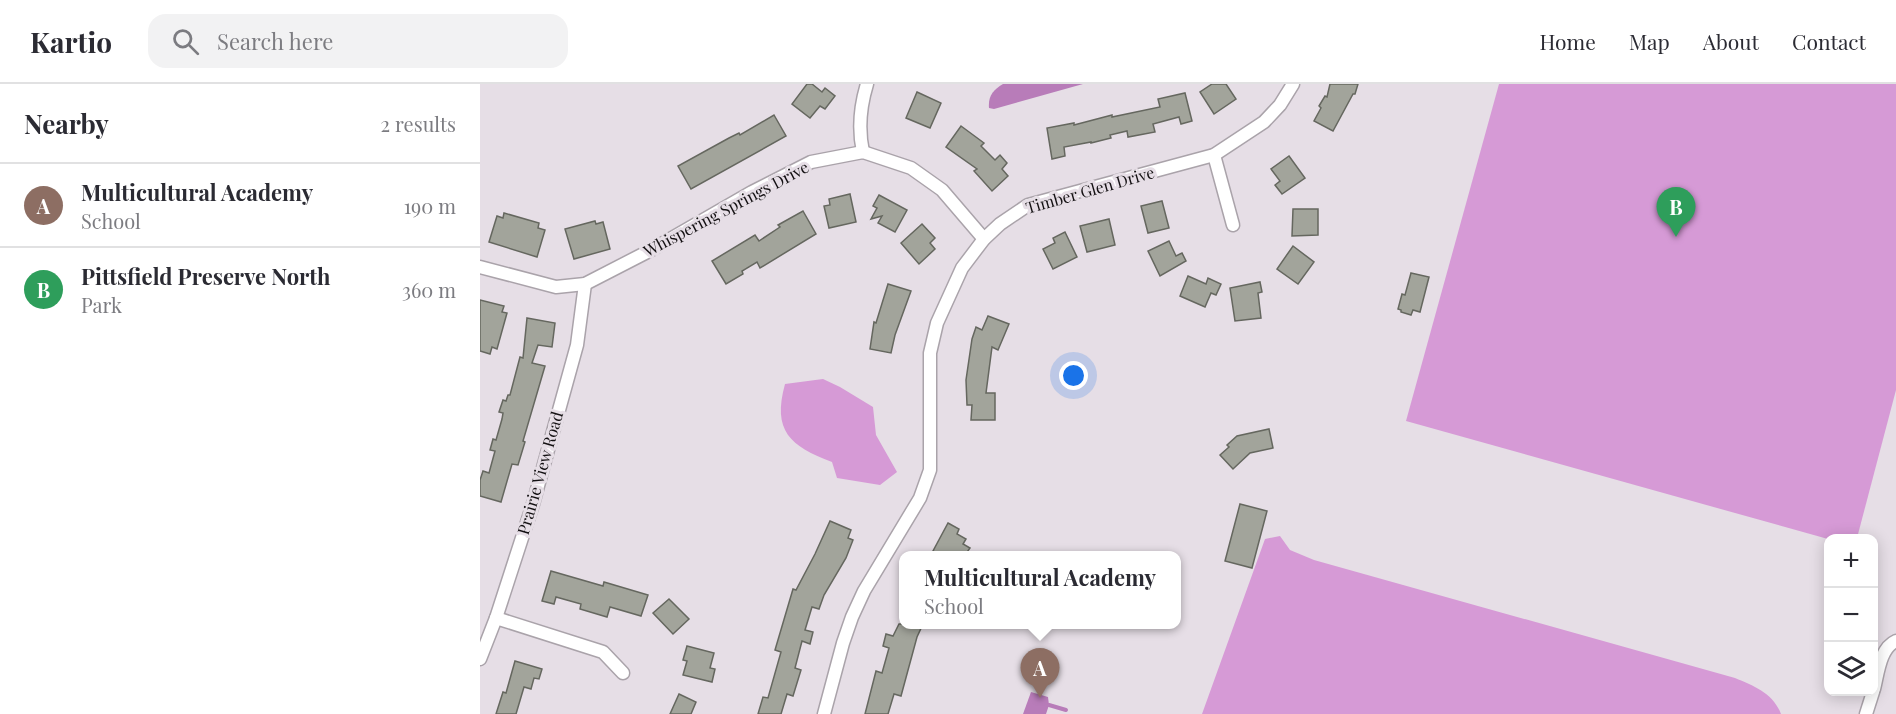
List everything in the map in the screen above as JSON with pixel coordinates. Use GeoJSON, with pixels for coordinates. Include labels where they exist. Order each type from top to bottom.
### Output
{"type":"FeatureCollection","features":[{"type":"Feature","properties":{"kind":"street"},"geometry":{"type":"LineString","coordinates":[[863,152],[860,126],[862,99],[867,84]]}},
{"type":"Feature","properties":{"kind":"street","name":"Timber Glen Drive"},"geometry":{"type":"LineString","coordinates":[[824,714],[852,617],[864,591],[920,498],[930,471],[930,354],[937,323],[962,268],[984,239],[1009,217],[1028,205],[1214,155],[1254,129],[1272,114],[1293,84]]}},
{"type":"Feature","properties":{"kind":"street","name":"Whispering Springs Drive"},"geometry":{"type":"LineString","coordinates":[[480,267],[556,287],[585,284],[811,162],[863,152],[911,168],[942,190],[984,239]]}},
{"type":"Feature","properties":{"kind":"street"},"geometry":{"type":"LineString","coordinates":[[1214,155],[1233,225]]}},
{"type":"Feature","properties":{"kind":"street","name":"Prairie View Road"},"geometry":{"type":"LineString","coordinates":[[480,659],[496,618],[533,504],[577,345],[585,284]]}},
{"type":"Feature","properties":{"kind":"street"},"geometry":{"type":"LineString","coordinates":[[496,618],[603,652],[623,673]]}},
{"type":"Feature","properties":{"kind":"street"},"geometry":{"type":"LineString","coordinates":[[1878,674],[1884,654],[1891,643],[1896,641]]}},
{"type":"Feature","properties":{"kind":"street"},"geometry":{"type":"LineString","coordinates":[[1866,714],[1871,696]]}},
{"type":"Feature","properties":{"kind":"shaded area"},"geometry":{"type":"Polygon","coordinates":[[[1003,84],[1083,84],[994,109],[989,108],[992,94],[1003,84]]]}},
{"type":"Feature","properties":{"kind":"shaded area"},"geometry":{"type":"Polygon","coordinates":[[[1499,84],[1896,84],[1896,390],[1858,534],[1824,534],[1824,538],[1406,421],[1499,84]]]}},
{"type":"Feature","properties":{"kind":"shaded area"},"geometry":{"type":"Polygon","coordinates":[[[823,379],[873,407],[876,435],[897,472],[880,485],[837,478],[832,462],[805,450],[788,435],[781,414],[785,384],[823,379]]]}},
{"type":"Feature","properties":{"kind":"shaded area"},"geometry":{"type":"Polygon","coordinates":[[[1280,536],[1290,550],[1314,560],[1735,678],[1768,695],[1781,714],[1202,714],[1265,539],[1280,536]]]}},
{"type":"Feature","properties":{"kind":"shaded area"},"geometry":{"type":"Polygon","coordinates":[[[1031,692],[1048,697],[1049,705],[1046,714],[1023,714],[1031,692]]]}},
{"type":"Feature","properties":{"kind":"building"},"geometry":{"type":"Polygon","coordinates":[[[807,84],[812,84],[822,92],[825,88],[835,96],[825,109],[820,106],[810,118],[792,104],[807,84]]]}},
{"type":"Feature","properties":{"kind":"building"},"geometry":{"type":"Polygon","coordinates":[[[1212,84],[1226,84],[1236,99],[1214,114],[1200,92],[1212,84]]]}},
{"type":"Feature","properties":{"kind":"building"},"geometry":{"type":"Polygon","coordinates":[[[1330,84],[1358,84],[1355,94],[1333,131],[1314,121],[1321,108],[1319,106],[1325,96],[1327,97],[1330,84]]]}},
{"type":"Feature","properties":{"kind":"building"},"geometry":{"type":"Polygon","coordinates":[[[917,92],[941,103],[930,128],[906,118],[917,92]]]}},
{"type":"Feature","properties":{"kind":"building"},"geometry":{"type":"Polygon","coordinates":[[[1185,93],[1192,121],[1181,124],[1179,117],[1153,124],[1155,132],[1128,137],[1127,131],[1110,135],[1111,138],[1064,147],[1065,156],[1052,159],[1047,128],[1074,123],[1074,125],[1112,115],[1112,117],[1160,107],[1158,99],[1185,93]]]}},
{"type":"Feature","properties":{"kind":"building"},"geometry":{"type":"Polygon","coordinates":[[[774,115],[786,136],[691,189],[678,166],[774,115]]]}},
{"type":"Feature","properties":{"kind":"building"},"geometry":{"type":"Polygon","coordinates":[[[961,126],[984,143],[981,146],[995,160],[1000,155],[1007,163],[1002,169],[1008,176],[992,191],[974,171],[977,169],[946,147],[961,126]]]}},
{"type":"Feature","properties":{"kind":"building"},"geometry":{"type":"Polygon","coordinates":[[[1289,156],[1305,178],[1282,194],[1275,185],[1280,181],[1271,169],[1289,156]]]}},
{"type":"Feature","properties":{"kind":"building"},"geometry":{"type":"Polygon","coordinates":[[[850,194],[856,222],[829,228],[824,206],[830,205],[829,199],[850,194]]]}},
{"type":"Feature","properties":{"kind":"building"},"geometry":{"type":"Polygon","coordinates":[[[879,195],[907,210],[895,232],[878,223],[882,216],[871,219],[877,208],[873,206],[879,195]]]}},
{"type":"Feature","properties":{"kind":"building"},"geometry":{"type":"Polygon","coordinates":[[[1162,201],[1169,228],[1148,233],[1141,206],[1162,201]]]}},
{"type":"Feature","properties":{"kind":"building"},"geometry":{"type":"Polygon","coordinates":[[[1293,209],[1318,209],[1318,235],[1292,236],[1293,209]]]}},
{"type":"Feature","properties":{"kind":"building"},"geometry":{"type":"Polygon","coordinates":[[[803,211],[816,234],[760,268],[757,262],[726,284],[712,261],[755,235],[759,241],[780,227],[778,225],[803,211]]]}},
{"type":"Feature","properties":{"kind":"building"},"geometry":{"type":"Polygon","coordinates":[[[504,213],[539,223],[538,228],[545,230],[537,257],[489,242],[497,216],[503,218],[504,213]]]}},
{"type":"Feature","properties":{"kind":"building"},"geometry":{"type":"Polygon","coordinates":[[[1109,219],[1115,245],[1087,252],[1080,226],[1109,219]]]}},
{"type":"Feature","properties":{"kind":"building"},"geometry":{"type":"Polygon","coordinates":[[[595,221],[596,224],[603,222],[610,249],[574,259],[565,229],[595,221]]]}},
{"type":"Feature","properties":{"kind":"building"},"geometry":{"type":"Polygon","coordinates":[[[922,224],[935,238],[930,243],[935,249],[919,264],[901,243],[922,224]]]}},
{"type":"Feature","properties":{"kind":"building"},"geometry":{"type":"Polygon","coordinates":[[[1065,232],[1077,257],[1053,269],[1043,249],[1055,243],[1053,238],[1065,232]]]}},
{"type":"Feature","properties":{"kind":"building"},"geometry":{"type":"Polygon","coordinates":[[[1169,241],[1176,256],[1182,253],[1186,261],[1160,276],[1148,251],[1169,241]]]}},
{"type":"Feature","properties":{"kind":"building"},"geometry":{"type":"Polygon","coordinates":[[[1293,246],[1314,262],[1298,284],[1277,269],[1293,246]]]}},
{"type":"Feature","properties":{"kind":"building"},"geometry":{"type":"Polygon","coordinates":[[[1411,273],[1429,277],[1420,312],[1413,310],[1411,315],[1398,309],[1402,294],[1405,295],[1411,273]]]}},
{"type":"Feature","properties":{"kind":"building"},"geometry":{"type":"Polygon","coordinates":[[[1188,276],[1206,284],[1208,278],[1221,284],[1216,295],[1211,293],[1205,307],[1180,296],[1188,276]]]}},
{"type":"Feature","properties":{"kind":"building"},"geometry":{"type":"Polygon","coordinates":[[[1260,282],[1262,292],[1258,293],[1261,318],[1235,321],[1230,288],[1260,282]]]}},
{"type":"Feature","properties":{"kind":"building"},"geometry":{"type":"Polygon","coordinates":[[[888,284],[911,291],[891,353],[870,349],[874,322],[876,323],[888,284]]]}},
{"type":"Feature","properties":{"kind":"building"},"geometry":{"type":"Polygon","coordinates":[[[480,300],[504,306],[502,312],[507,313],[497,349],[492,347],[490,354],[480,351],[480,300]]]}},
{"type":"Feature","properties":{"kind":"building"},"geometry":{"type":"Polygon","coordinates":[[[988,316],[1009,324],[998,350],[992,347],[986,393],[995,393],[995,420],[971,420],[972,405],[967,405],[966,380],[972,339],[976,327],[982,330],[988,316]]]}},
{"type":"Feature","properties":{"kind":"building"},"geometry":{"type":"Polygon","coordinates":[[[527,318],[555,323],[552,347],[538,345],[532,363],[545,366],[518,465],[512,464],[501,502],[480,496],[480,480],[483,471],[489,473],[495,451],[490,450],[493,439],[496,440],[503,413],[499,412],[503,400],[506,401],[510,395],[520,357],[523,358],[527,318]]]}},
{"type":"Feature","properties":{"kind":"building"},"geometry":{"type":"Polygon","coordinates":[[[1269,429],[1273,448],[1250,453],[1233,469],[1220,455],[1237,436],[1269,429]]]}},
{"type":"Feature","properties":{"kind":"building"},"geometry":{"type":"Polygon","coordinates":[[[1240,504],[1267,511],[1252,568],[1225,561],[1240,504]]]}},
{"type":"Feature","properties":{"kind":"building"},"geometry":{"type":"Polygon","coordinates":[[[830,521],[851,530],[848,538],[853,540],[819,609],[812,607],[805,630],[813,632],[810,644],[802,641],[795,668],[801,670],[793,696],[787,694],[781,714],[758,714],[763,697],[768,698],[781,652],[775,650],[793,589],[796,590],[830,521]]]}},
{"type":"Feature","properties":{"kind":"building"},"geometry":{"type":"Polygon","coordinates":[[[948,523],[959,529],[957,534],[966,539],[963,544],[970,548],[968,551],[933,551],[948,523]]]}},
{"type":"Feature","properties":{"kind":"building"},"geometry":{"type":"Polygon","coordinates":[[[551,571],[603,586],[604,582],[648,595],[641,616],[610,607],[607,617],[580,609],[581,604],[556,597],[554,604],[542,601],[551,571]]]}},
{"type":"Feature","properties":{"kind":"building"},"geometry":{"type":"Polygon","coordinates":[[[669,599],[689,619],[673,634],[653,613],[669,599]]]}},
{"type":"Feature","properties":{"kind":"building"},"geometry":{"type":"Polygon","coordinates":[[[899,624],[899,629],[921,629],[901,696],[894,694],[888,714],[865,714],[876,671],[882,673],[889,648],[883,646],[886,634],[893,636],[899,624]]]}},
{"type":"Feature","properties":{"kind":"building"},"geometry":{"type":"Polygon","coordinates":[[[687,646],[714,653],[710,668],[715,669],[712,682],[683,675],[687,661],[683,660],[687,646]]]}},
{"type":"Feature","properties":{"kind":"building"},"geometry":{"type":"Polygon","coordinates":[[[515,661],[542,669],[539,679],[534,678],[531,689],[524,687],[516,714],[496,714],[503,692],[506,693],[515,661]]]}},
{"type":"Feature","properties":{"kind":"building"},"geometry":{"type":"Polygon","coordinates":[[[679,694],[696,702],[691,714],[670,714],[679,694]]]}},
{"type":"Feature","properties":{"kind":"waterway"},"geometry":{"type":"LineString","coordinates":[[1049,705],[1066,710]]}},
{"type":"Feature","properties":{"kind":"place","name":"Pittsfield Preserve North"},"geometry":{"type":"Point","coordinates":[1676,237]}},
{"type":"Feature","properties":{"kind":"place","name":"Multicultural Academy"},"geometry":{"type":"Point","coordinates":[1040,698]}}]}
